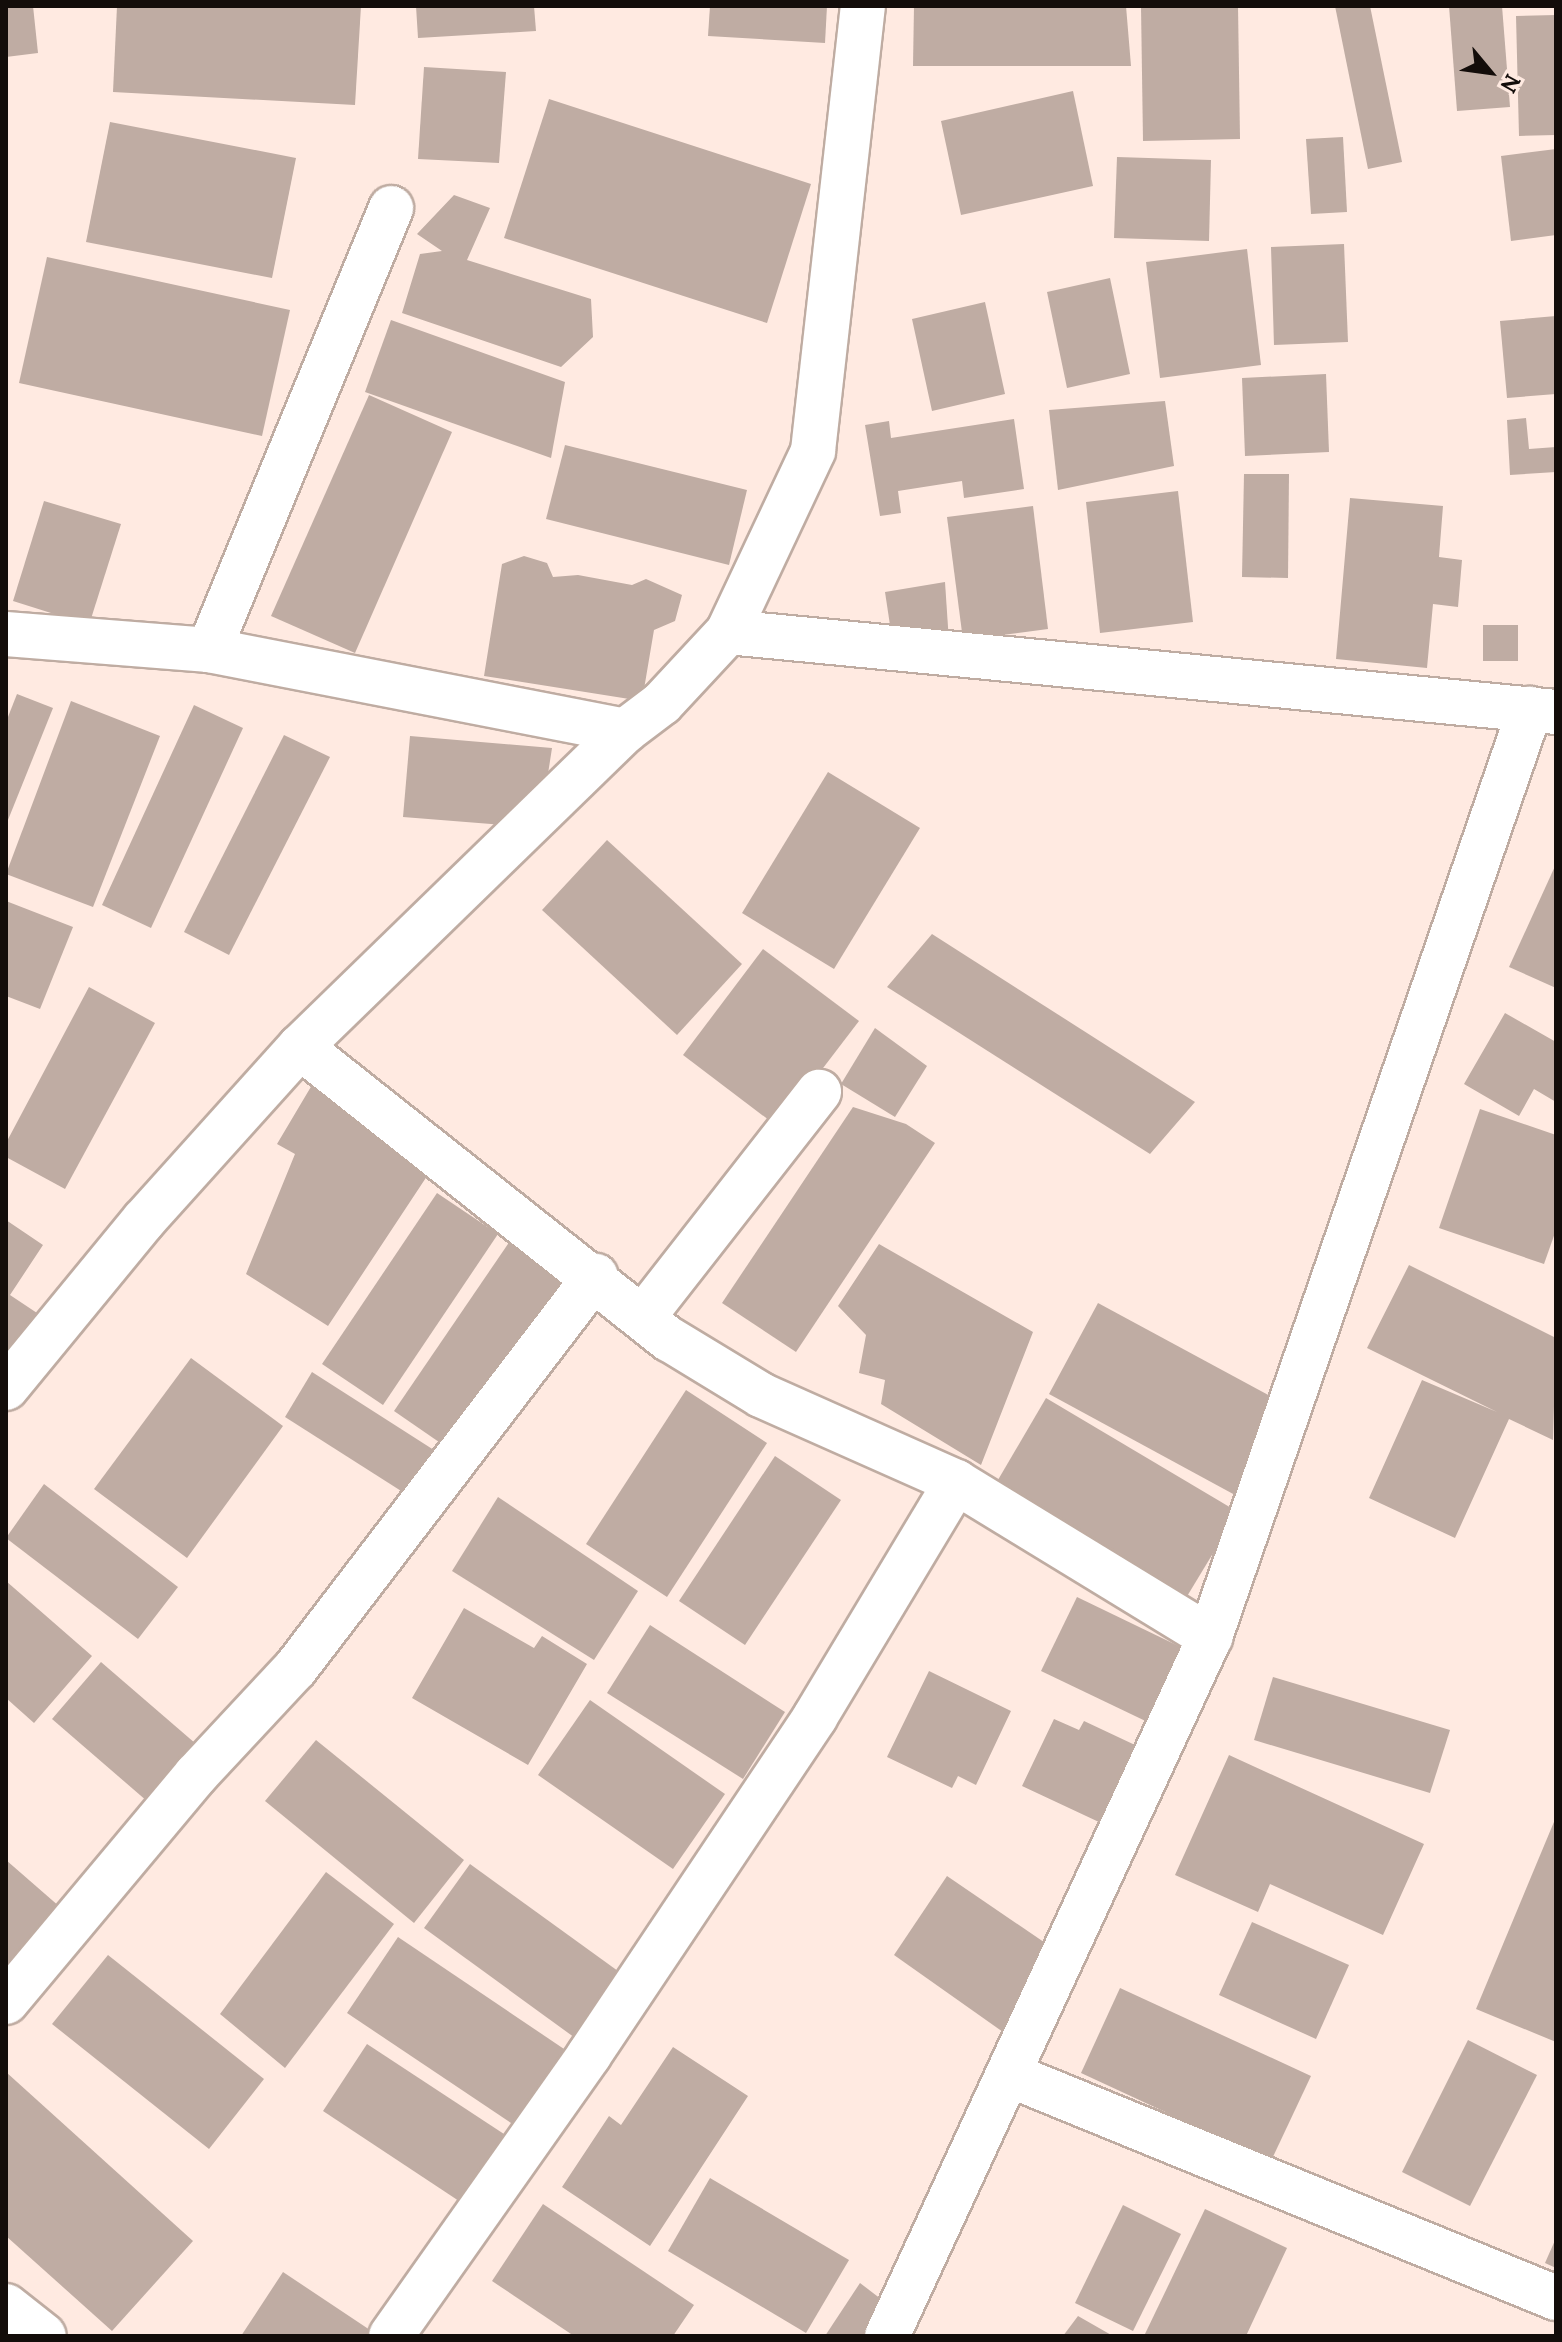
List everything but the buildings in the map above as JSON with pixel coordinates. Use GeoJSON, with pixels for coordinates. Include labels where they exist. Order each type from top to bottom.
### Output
{"type":"FeatureCollection","features":[{"type":"Feature","properties":{"kind":"street"},"geometry":{"type":"LineString","coordinates":[[6,1388],[144,1220],[300,1047],[625,731],[662,703],[728,632],[813,451],[863,6]]}},
{"type":"Feature","properties":{"kind":"street"},"geometry":{"type":"LineString","coordinates":[[209,650],[391,208]]}},
{"type":"Feature","properties":{"kind":"street"},"geometry":{"type":"LineString","coordinates":[[728,632],[1543,710],[1210,1637],[887,2336]]}},
{"type":"Feature","properties":{"kind":"street"},"geometry":{"type":"LineString","coordinates":[[6,634],[209,650],[625,731]]}},
{"type":"Feature","properties":{"kind":"street"},"geometry":{"type":"LineString","coordinates":[[300,1047],[596,1276],[669,1339],[761,1395],[956,1482],[1210,1637]]}},
{"type":"Feature","properties":{"kind":"street"},"geometry":{"type":"LineString","coordinates":[[643,1317],[819,1092]]}},
{"type":"Feature","properties":{"kind":"street"},"geometry":{"type":"LineString","coordinates":[[6,2002],[196,1775],[295,1669],[596,1276]]}},
{"type":"Feature","properties":{"kind":"street"},"geometry":{"type":"LineString","coordinates":[[391,2336],[589,2055],[806,1730],[956,1482]]}},
{"type":"Feature","properties":{"kind":"street"},"geometry":{"type":"LineString","coordinates":[[1010,2075],[1556,2298]]}},
{"type":"Feature","properties":{"kind":"street"},"geometry":{"type":"LineString","coordinates":[[6,2306],[44,2336]]}}]}
